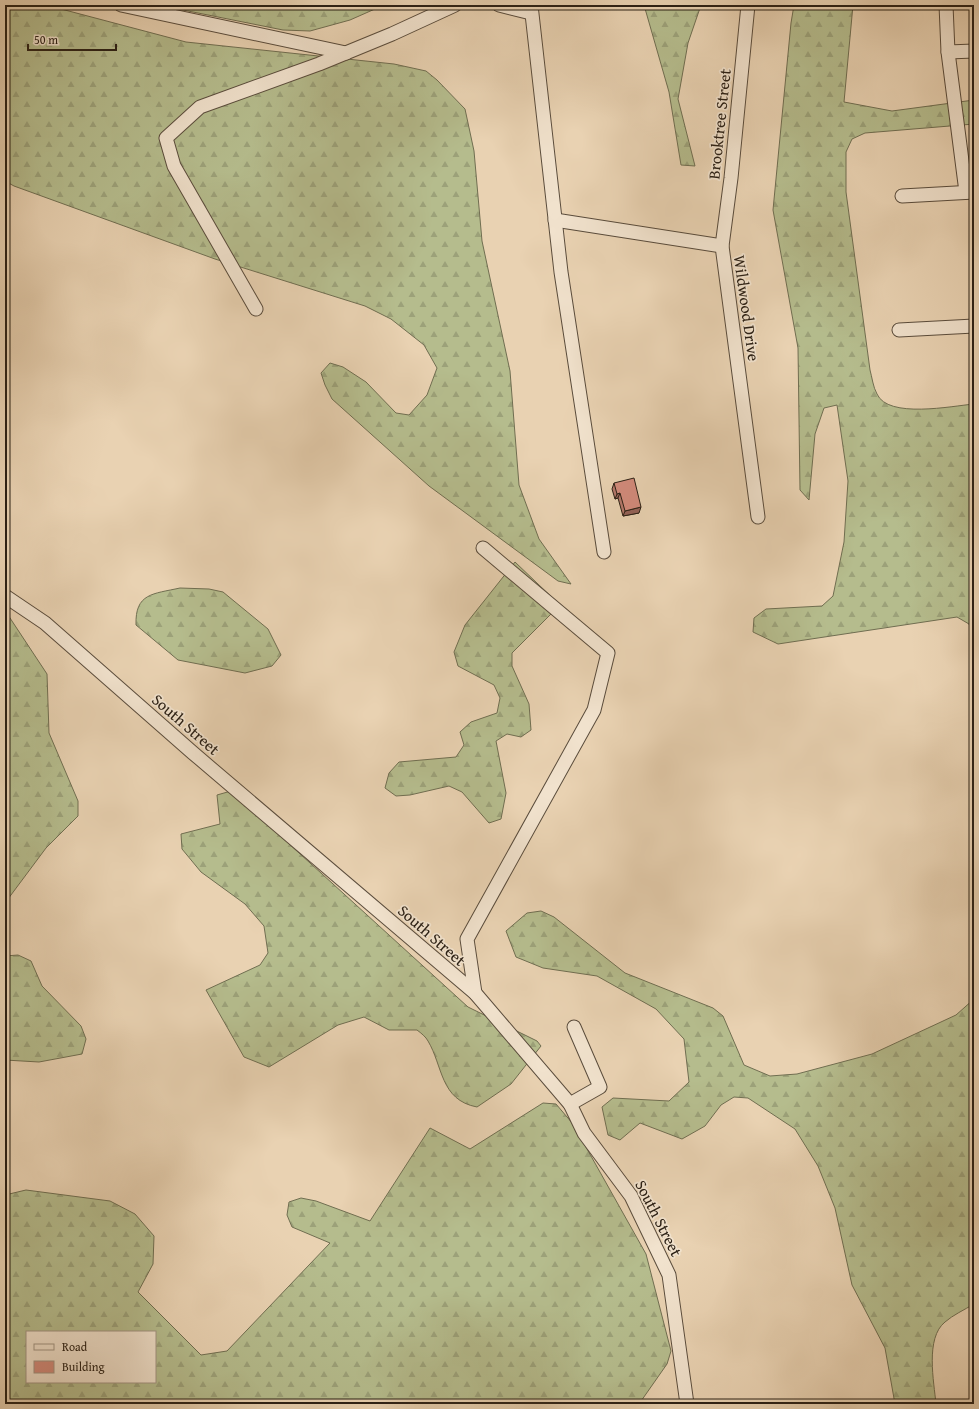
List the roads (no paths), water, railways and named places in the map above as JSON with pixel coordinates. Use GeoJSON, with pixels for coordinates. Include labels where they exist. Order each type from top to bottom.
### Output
{"type":"FeatureCollection","features":[{"type":"Feature","properties":{"kind":"street"},"geometry":{"type":"LineString","coordinates":[[120,5],[346,53]]}},
{"type":"Feature","properties":{"kind":"street"},"geometry":{"type":"LineString","coordinates":[[256,308],[174,166],[166,138],[200,107],[346,53],[455,5]]}},
{"type":"Feature","properties":{"kind":"street"},"geometry":{"type":"LineString","coordinates":[[499,5],[531,9],[561,272],[604,552]]}},
{"type":"Feature","properties":{"kind":"street","name":"Brooktree Street"},"geometry":{"type":"LineString","coordinates":[[722,246],[731,178],[748,5]]}},
{"type":"Feature","properties":{"kind":"street"},"geometry":{"type":"LineString","coordinates":[[902,196],[970,192],[948,52],[946,5]]}},
{"type":"Feature","properties":{"kind":"street"},"geometry":{"type":"LineString","coordinates":[[948,52],[974,51]]}},
{"type":"Feature","properties":{"kind":"street","name":"Wildwood Drive"},"geometry":{"type":"LineString","coordinates":[[555,220],[722,246],[758,517]]}},
{"type":"Feature","properties":{"kind":"street"},"geometry":{"type":"LineString","coordinates":[[899,330],[974,326]]}},
{"type":"Feature","properties":{"kind":"street"},"geometry":{"type":"LineString","coordinates":[[475,993],[467,939],[594,710],[608,653],[483,548]]}},
{"type":"Feature","properties":{"kind":"street","name":"South Street"},"geometry":{"type":"LineString","coordinates":[[5,596],[45,623],[193,753],[475,993],[570,1104],[584,1133],[631,1196],[669,1275],[687,1404]]}},
{"type":"Feature","properties":{"kind":"street"},"geometry":{"type":"LineString","coordinates":[[570,1104],[600,1087],[574,1027]]}}]}
